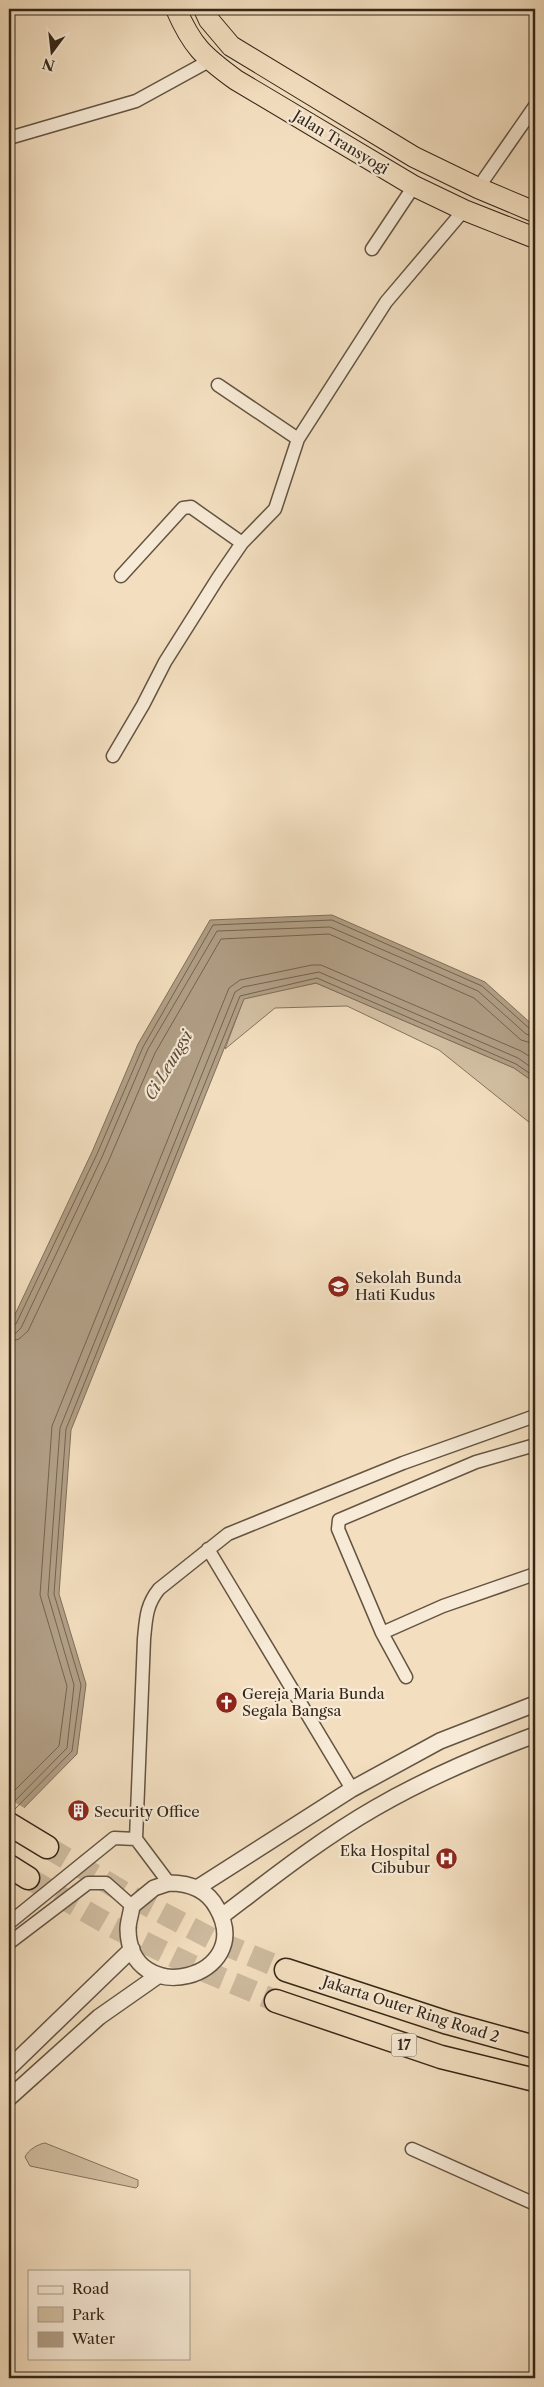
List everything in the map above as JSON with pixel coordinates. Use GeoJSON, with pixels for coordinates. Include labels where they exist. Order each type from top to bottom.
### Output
{"type":"FeatureCollection","features":[{"type":"Feature","properties":{"kind":"highway","name":"Jalan Transyogi"},"geometry":{"type":"LineString","coordinates":[[176,9],[187,36],[210,60],[236,80],[414,186],[464,210],[535,238]]}},
{"type":"Feature","properties":{"kind":"highway","name":"Jalan Transyogi"},"geometry":{"type":"LineString","coordinates":[[204,9],[209,20],[231,46],[414,157],[478,188],[535,212]]}},
{"type":"Feature","properties":{"kind":"highway"},"geometry":{"type":"LineString","coordinates":[[9,1824],[47,1847]]}},
{"type":"Feature","properties":{"kind":"highway"},"geometry":{"type":"LineString","coordinates":[[9,1866],[28,1878]]}},
{"type":"Feature","properties":{"kind":"highway","name":"Jakarta Outer Ring Road 2"},"geometry":{"type":"LineString","coordinates":[[286,1970],[448,2023],[535,2048]]}},
{"type":"Feature","properties":{"kind":"highway","name":"17"},"geometry":{"type":"LineString","coordinates":[[276,2001],[441,2057],[535,2080]]}},
{"type":"Feature","properties":{"kind":"street"},"geometry":{"type":"LineString","coordinates":[[9,138],[136,102],[210,60]]}},
{"type":"Feature","properties":{"kind":"street"},"geometry":{"type":"LineString","coordinates":[[478,188],[535,106]]}},
{"type":"Feature","properties":{"kind":"street"},"geometry":{"type":"LineString","coordinates":[[372,249],[414,186]]}},
{"type":"Feature","properties":{"kind":"street"},"geometry":{"type":"LineString","coordinates":[[113,756],[144,705],[165,662],[242,542],[275,509],[298,439],[386,302],[464,210]]}},
{"type":"Feature","properties":{"kind":"street"},"geometry":{"type":"LineString","coordinates":[[218,385],[298,439]]}},
{"type":"Feature","properties":{"kind":"street"},"geometry":{"type":"LineString","coordinates":[[121,576],[183,508],[190,507],[242,542]]}},
{"type":"Feature","properties":{"kind":"street"},"geometry":{"type":"LineString","coordinates":[[169,1883],[136,1839],[147,1610],[151,1599],[159,1589],[228,1534],[384,1471],[535,1416]]}},
{"type":"Feature","properties":{"kind":"street"},"geometry":{"type":"LineString","coordinates":[[406,1677],[382,1633],[338,1529],[339,1520],[476,1462],[535,1445]]}},
{"type":"Feature","properties":{"kind":"street"},"geometry":{"type":"LineString","coordinates":[[208,1549],[352,1789]]}},
{"type":"Feature","properties":{"kind":"street"},"geometry":{"type":"LineString","coordinates":[[382,1633],[443,1606],[535,1574]]}},
{"type":"Feature","properties":{"kind":"street"},"geometry":{"type":"LineString","coordinates":[[197,1888],[352,1789],[440,1741],[535,1704]]}},
{"type":"Feature","properties":{"kind":"street"},"geometry":{"type":"LineString","coordinates":[[222,1916],[300,1856],[376,1808],[488,1753],[535,1735]]}},
{"type":"Feature","properties":{"kind":"street"},"geometry":{"type":"LineString","coordinates":[[9,1923],[114,1838],[136,1839]]}},
{"type":"Feature","properties":{"kind":"street"},"geometry":{"type":"LineString","coordinates":[[9,1943],[88,1883],[106,1884],[132,1906]]}},
{"type":"Feature","properties":{"kind":"street"},"geometry":{"type":"LineString","coordinates":[[169,1883],[184,1883],[197,1888],[213,1899],[222,1916],[224,1929],[223,1943],[218,1955],[209,1966],[198,1974],[186,1978],[172,1979],[159,1975],[148,1969],[138,1960],[132,1949],[128,1929],[132,1906],[154,1888],[169,1883]]}},
{"type":"Feature","properties":{"kind":"street"},"geometry":{"type":"LineString","coordinates":[[9,2068],[132,1949]]}},
{"type":"Feature","properties":{"kind":"street"},"geometry":{"type":"LineString","coordinates":[[9,2098],[99,2017],[159,1975]]}},
{"type":"Feature","properties":{"kind":"street"},"geometry":{"type":"LineString","coordinates":[[412,2150],[535,2204]]}},
{"type":"Feature","properties":{"kind":"green space"},"geometry":{"type":"Polygon","coordinates":[[[316,983],[514,1068],[535,1082],[535,1127],[439,1050],[347,1006],[275,1008],[225,1049],[244,998],[316,983]]]}},
{"type":"Feature","properties":{"kind":"green space"},"geometry":{"type":"Polygon","coordinates":[[[45,2143],[138,2180],[138,2186],[136,2188],[30,2166],[25,2157],[26,2154],[45,2143]]]}},
{"type":"Feature","properties":{"kind":"water","name":"Ci Leungsi"},"geometry":{"type":"Polygon","coordinates":[[[332,915],[485,982],[535,1027],[535,1083],[514,1068],[316,983],[244,999],[71,1430],[59,1594],[86,1684],[77,1754],[9,1823],[9,1327],[92,1152],[138,1044],[210,920],[332,915]]]}},
{"type":"Feature","properties":{"kind":"pier"},"geometry":{"type":"Polygon","coordinates":[[[9,1799],[26,1809],[9,1825],[9,1799]]]}},
{"type":"Feature","properties":{"kind":"tunnel"},"geometry":{"type":"LineString","coordinates":[[47,1847],[130,1896],[214,1940],[286,1970]]}},
{"type":"Feature","properties":{"kind":"tunnel"},"geometry":{"type":"LineString","coordinates":[[28,1878],[113,1927],[197,1968],[276,2001]]}},
{"type":"Feature","properties":{"kind":"place","name":"Sekolah Bunda Hati Kudus"},"geometry":{"type":"Point","coordinates":[339,1286]}},
{"type":"Feature","properties":{"kind":"place","name":"Gereja Maria Bunda Segala Bangsa"},"geometry":{"type":"Point","coordinates":[226,1702]}},
{"type":"Feature","properties":{"kind":"place","name":"Security Office"},"geometry":{"type":"Point","coordinates":[78,1811]}},
{"type":"Feature","properties":{"kind":"place","name":"Eka Hospital Cibubur"},"geometry":{"type":"Point","coordinates":[446,1859]}}]}
